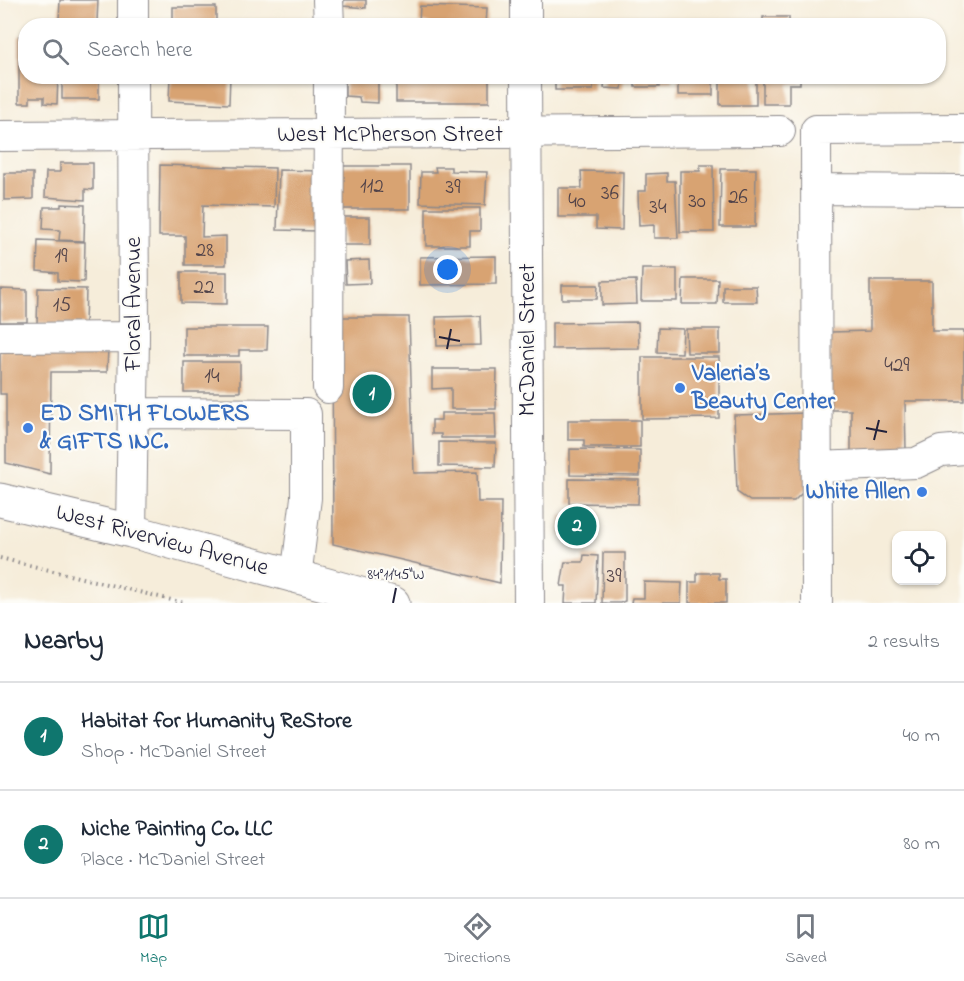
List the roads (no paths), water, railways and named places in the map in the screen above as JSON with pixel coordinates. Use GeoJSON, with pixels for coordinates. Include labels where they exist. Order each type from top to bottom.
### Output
{"type":"FeatureCollection","features":[{"type":"Feature","properties":{"kind":"main road","name":"West Riverview Avenue"},"geometry":{"type":"LineString","coordinates":[[0,500],[130,531],[393,603]]}},
{"type":"Feature","properties":{"kind":"street"},"geometry":{"type":"LineString","coordinates":[[133,0],[133,18]]}},
{"type":"Feature","properties":{"kind":"street"},"geometry":{"type":"LineString","coordinates":[[328,0],[328,18]]}},
{"type":"Feature","properties":{"kind":"street"},"geometry":{"type":"LineString","coordinates":[[526,0],[526,18]]}},
{"type":"Feature","properties":{"kind":"street","name":"Floral Avenue"},"geometry":{"type":"LineString","coordinates":[[130,531],[134,413],[133,84]]}},
{"type":"Feature","properties":{"kind":"street"},"geometry":{"type":"LineString","coordinates":[[328,388],[329,84]]}},
{"type":"Feature","properties":{"kind":"street","name":"McDaniel Street"},"geometry":{"type":"LineString","coordinates":[[526,84],[530,603]]}},
{"type":"Feature","properties":{"kind":"street"},"geometry":{"type":"LineString","coordinates":[[817,603],[816,130],[964,129]]}},
{"type":"Feature","properties":{"kind":"street","name":"West McPherson Street"},"geometry":{"type":"LineString","coordinates":[[0,136],[780,131]]}},
{"type":"Feature","properties":{"kind":"street"},"geometry":{"type":"LineString","coordinates":[[816,189],[964,190]]}},
{"type":"Feature","properties":{"kind":"street"},"geometry":{"type":"LineString","coordinates":[[0,338],[134,338]]}},
{"type":"Feature","properties":{"kind":"street"},"geometry":{"type":"LineString","coordinates":[[134,413],[306,414],[306,498],[296,577]]}},
{"type":"Feature","properties":{"kind":"street"},"geometry":{"type":"LineString","coordinates":[[817,467],[916,464],[941,451],[964,449]]}},
{"type":"Feature","properties":{"kind":"place","name":"Valeria’s Beauty Center"},"geometry":{"type":"Point","coordinates":[680,388]}},
{"type":"Feature","properties":{"kind":"place","name":"Habitat for Humanity ReStore"},"geometry":{"type":"Point","coordinates":[372,394]}},
{"type":"Feature","properties":{"kind":"place","name":"ED SMITH FLOWERS & GIFTS INC."},"geometry":{"type":"Point","coordinates":[28,428]}},
{"type":"Feature","properties":{"kind":"place","name":"White Allen"},"geometry":{"type":"Point","coordinates":[922,492]}},
{"type":"Feature","properties":{"kind":"place","name":"Niche Painting Co. LLC"},"geometry":{"type":"Point","coordinates":[577,526]}}]}
